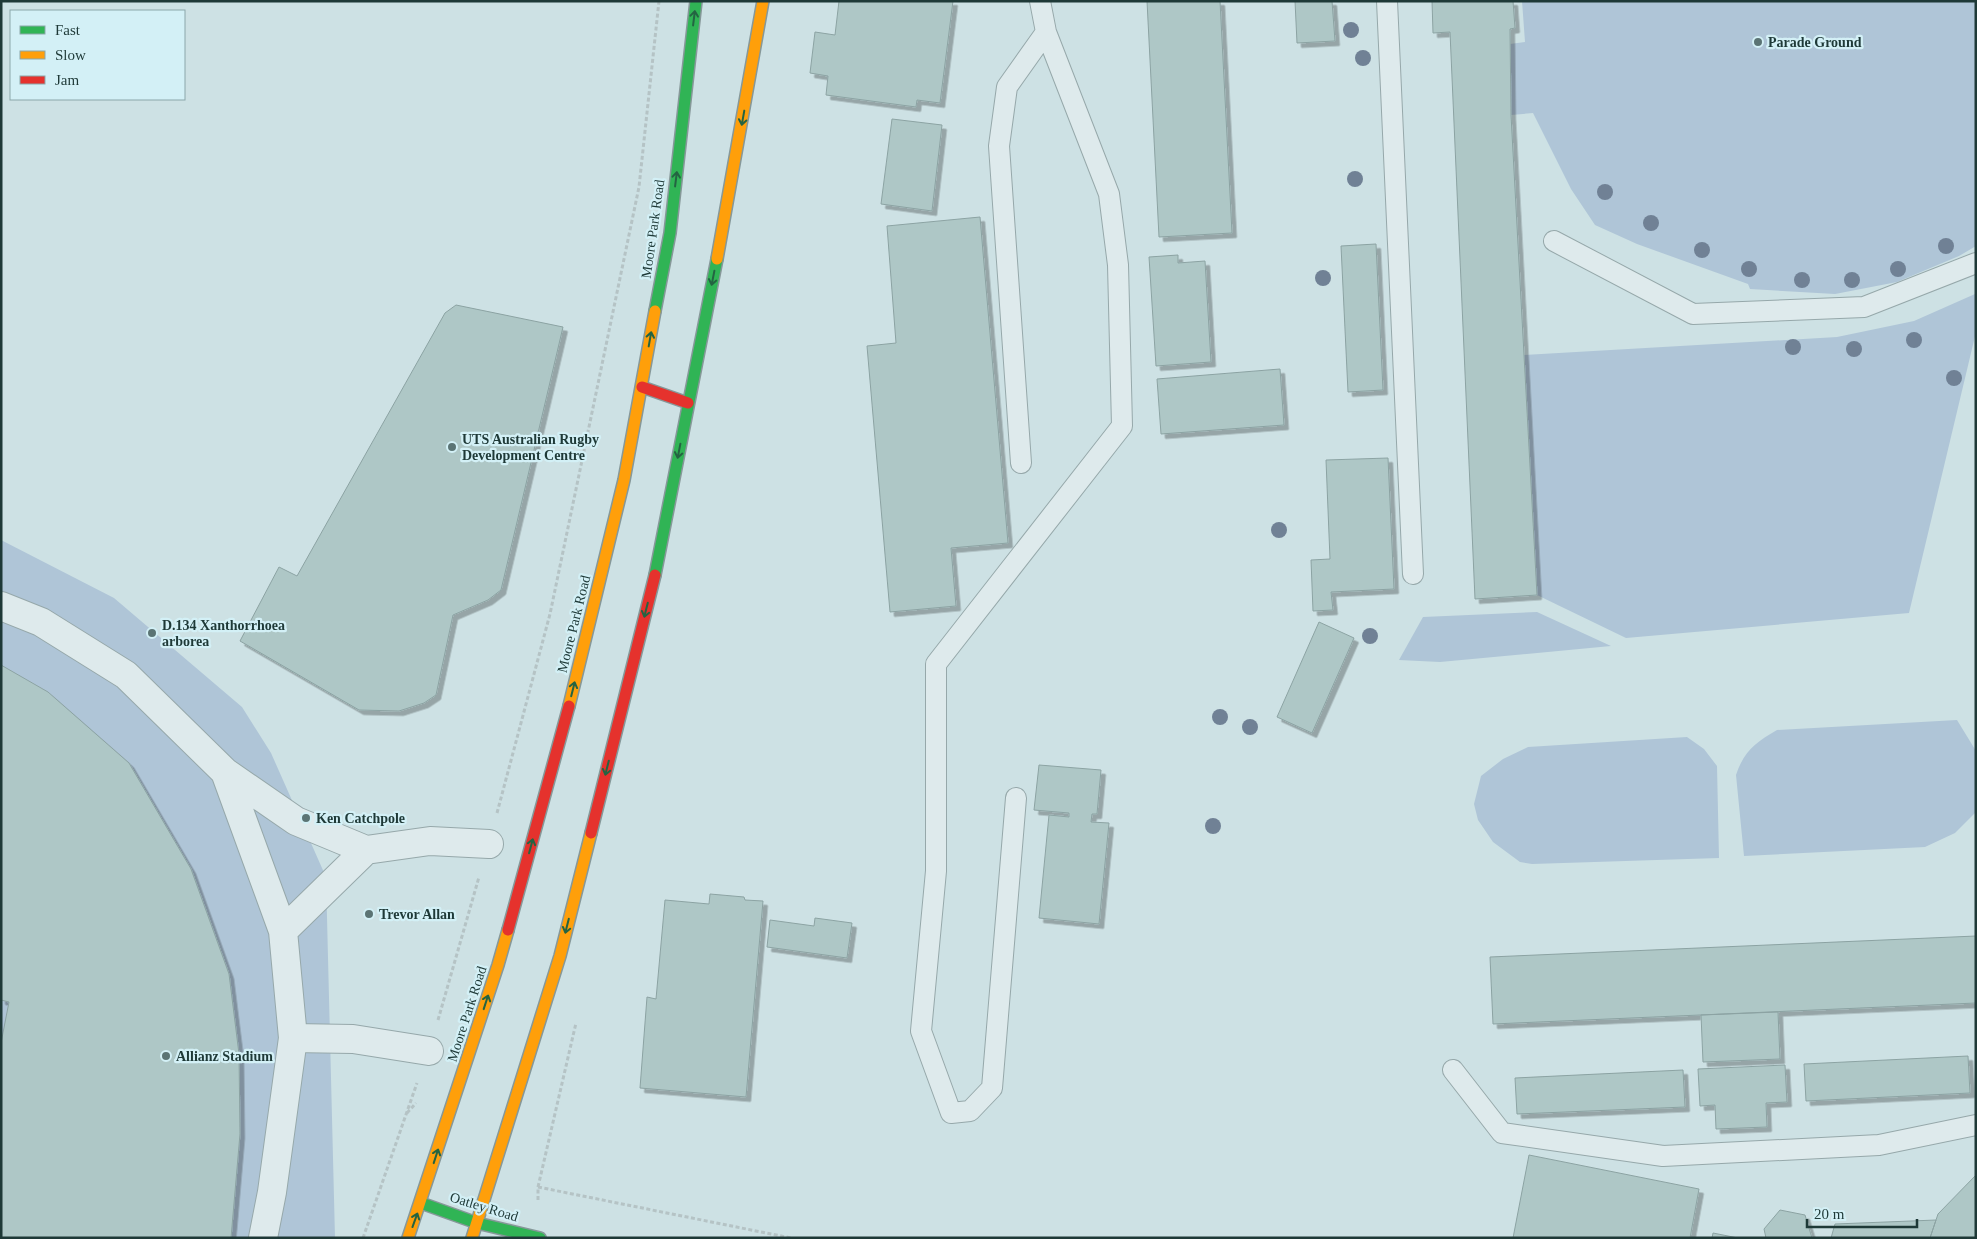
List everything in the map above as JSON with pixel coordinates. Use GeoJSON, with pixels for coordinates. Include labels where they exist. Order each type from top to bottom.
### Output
{"type":"FeatureCollection","features":[{"type":"Feature","properties":{"kind":"main road","name":"Moore Park Road"},"geometry":{"type":"LineString","coordinates":[[408,1238],[498,965],[565,725],[624,480],[670,233],[696,1]]}},
{"type":"Feature","properties":{"kind":"main road"},"geometry":{"type":"LineString","coordinates":[[748,90],[753,1]]}},
{"type":"Feature","properties":{"kind":"main road"},"geometry":{"type":"LineString","coordinates":[[472,1238],[560,956],[654,578],[729,199],[763,1]]}},
{"type":"Feature","properties":{"kind":"main road"},"geometry":{"type":"LineString","coordinates":[[642,387],[688,404]]}},
{"type":"Feature","properties":{"kind":"main road","name":"Oatley Road"},"geometry":{"type":"LineString","coordinates":[[421,1203],[477,1222],[540,1238]]}},
{"type":"Feature","properties":{"kind":"street"},"geometry":{"type":"LineString","coordinates":[[1,606],[41,622],[126,675],[225,772],[296,821],[366,850],[430,841],[489,844]]}},
{"type":"Feature","properties":{"kind":"street"},"geometry":{"type":"LineString","coordinates":[[225,772],[283,931],[293,1038],[273,1182],[263,1238]]}},
{"type":"Feature","properties":{"kind":"street"},"geometry":{"type":"LineString","coordinates":[[283,931],[366,850]]}},
{"type":"Feature","properties":{"kind":"street"},"geometry":{"type":"LineString","coordinates":[[293,1038],[353,1039],[428,1051]]}},
{"type":"Feature","properties":{"kind":"lane"},"geometry":{"type":"LineString","coordinates":[[1016,798],[992,1088],[970,1111],[951,1113],[921,1031],[936,871],[936,664],[1122,426],[1118,265],[1110,194],[1046,32],[1040,1]]}},
{"type":"Feature","properties":{"kind":"lane"},"geometry":{"type":"LineString","coordinates":[[1386,1],[1413,574]]}},
{"type":"Feature","properties":{"kind":"lane"},"geometry":{"type":"LineString","coordinates":[[1021,463],[999,146],[1007,87],[1046,32]]}},
{"type":"Feature","properties":{"kind":"lane"},"geometry":{"type":"LineString","coordinates":[[1554,241],[1693,314],[1864,307],[1976,263]]}},
{"type":"Feature","properties":{"kind":"lane"},"geometry":{"type":"LineString","coordinates":[[1452,1070],[1502,1133],[1663,1156],[1879,1145],[1976,1125]]}},
{"type":"Feature","properties":{"kind":"path"},"geometry":{"type":"LineString","coordinates":[[363,1238],[428,1051],[489,844],[550,614],[639,187],[659,1]]}},
{"type":"Feature","properties":{"kind":"path"},"geometry":{"type":"LineString","coordinates":[[406,1114],[417,1102]]}},
{"type":"Feature","properties":{"kind":"path"},"geometry":{"type":"LineString","coordinates":[[538,1200],[538,1188],[791,1238]]}},
{"type":"Feature","properties":{"kind":"shaded area"},"geometry":{"type":"Polygon","coordinates":[[[1522,1],[1976,1],[1976,246],[1959,256],[1897,282],[1835,294],[1750,289],[1748,284],[1637,244],[1595,225],[1571,189],[1533,113],[1511,115],[1510,44],[1525,42],[1522,1]]]}},
{"type":"Feature","properties":{"kind":"shaded area"},"geometry":{"type":"Polygon","coordinates":[[[1975,294],[1976,332],[1909,613],[1626,638],[1537,595],[1524,355],[1837,337],[1914,321],[1975,294]]]}},
{"type":"Feature","properties":{"kind":"shaded area","name":"Allianz Stadium"},"geometry":{"type":"Polygon","coordinates":[[[1,540],[114,598],[242,707],[271,753],[326,877],[335,1238],[1,1238],[1,540]]]}},
{"type":"Feature","properties":{"kind":"shaded area"},"geometry":{"type":"Polygon","coordinates":[[[1537,612],[1611,646],[1440,662],[1399,660],[1423,617],[1537,612]]]}},
{"type":"Feature","properties":{"kind":"shaded area"},"geometry":{"type":"Polygon","coordinates":[[[1957,720],[1976,751],[1976,809],[1975,813],[1955,833],[1925,847],[1744,856],[1736,775],[1747,753],[1770,734],[1777,730],[1957,720]]]}},
{"type":"Feature","properties":{"kind":"shaded area"},"geometry":{"type":"Polygon","coordinates":[[[1687,737],[1704,749],[1717,766],[1719,858],[1532,864],[1520,862],[1493,842],[1478,820],[1474,804],[1481,776],[1503,759],[1528,747],[1687,737]]]}},
{"type":"Feature","properties":{"kind":"building"},"geometry":{"type":"Polygon","coordinates":[[[839,1],[953,1],[940,103],[917,100],[916,107],[826,95],[828,76],[810,73],[815,32],[835,35],[839,1]]]}},
{"type":"Feature","properties":{"kind":"building"},"geometry":{"type":"Polygon","coordinates":[[[1147,1],[1220,1],[1232,233],[1159,237],[1147,1]]]}},
{"type":"Feature","properties":{"kind":"building"},"geometry":{"type":"Polygon","coordinates":[[[1295,1],[1332,1],[1335,41],[1297,43],[1295,1]]]}},
{"type":"Feature","properties":{"kind":"building"},"geometry":{"type":"Polygon","coordinates":[[[1432,1],[1513,1],[1515,28],[1510,29],[1511,115],[1537,595],[1475,599],[1450,32],[1433,33],[1432,1]]]}},
{"type":"Feature","properties":{"kind":"building"},"geometry":{"type":"Polygon","coordinates":[[[892,119],[942,125],[932,211],[881,204],[892,119]]]}},
{"type":"Feature","properties":{"kind":"building"},"geometry":{"type":"Polygon","coordinates":[[[980,217],[1008,543],[951,548],[956,606],[890,612],[867,346],[896,343],[887,226],[980,217]]]}},
{"type":"Feature","properties":{"kind":"building"},"geometry":{"type":"Polygon","coordinates":[[[1376,244],[1383,390],[1348,392],[1341,246],[1376,244]]]}},
{"type":"Feature","properties":{"kind":"building"},"geometry":{"type":"Polygon","coordinates":[[[1178,255],[1178,263],[1205,261],[1211,362],[1156,366],[1149,257],[1178,255]]]}},
{"type":"Feature","properties":{"kind":"building","name":"UTS Australian Rugby Development Centre"},"geometry":{"type":"Polygon","coordinates":[[[456,305],[563,327],[501,590],[488,600],[453,615],[436,695],[424,703],[399,711],[359,710],[240,641],[279,567],[297,576],[445,313],[456,305]]]}},
{"type":"Feature","properties":{"kind":"building"},"geometry":{"type":"Polygon","coordinates":[[[1280,369],[1284,425],[1161,434],[1157,379],[1280,369]]]}},
{"type":"Feature","properties":{"kind":"building"},"geometry":{"type":"Polygon","coordinates":[[[1388,458],[1394,589],[1331,592],[1333,610],[1313,611],[1311,560],[1330,559],[1326,460],[1388,458]]]}},
{"type":"Feature","properties":{"kind":"building"},"geometry":{"type":"Polygon","coordinates":[[[1319,622],[1354,638],[1312,733],[1277,717],[1319,622]]]}},
{"type":"Feature","properties":{"kind":"building"},"geometry":{"type":"Polygon","coordinates":[[[1,665],[48,692],[129,763],[191,869],[229,974],[239,1054],[240,1134],[231,1238],[1,1238],[1,1043],[9,1002],[1,1000],[1,665]]]}},
{"type":"Feature","properties":{"kind":"building"},"geometry":{"type":"Polygon","coordinates":[[[1039,765],[1101,770],[1097,814],[1092,814],[1091,822],[1109,823],[1099,924],[1039,918],[1049,815],[1069,817],[1069,813],[1034,810],[1039,765]]]}},
{"type":"Feature","properties":{"kind":"building"},"geometry":{"type":"Polygon","coordinates":[[[710,894],[763,901],[746,1097],[640,1088],[647,997],[656,999],[665,900],[709,904],[710,894]]]}},
{"type":"Feature","properties":{"kind":"building"},"geometry":{"type":"Polygon","coordinates":[[[815,918],[852,923],[847,958],[767,947],[770,920],[814,926],[815,918]]]}},
{"type":"Feature","properties":{"kind":"building"},"geometry":{"type":"Polygon","coordinates":[[[1976,936],[1976,1003],[1493,1024],[1490,957],[1976,936]]]}},
{"type":"Feature","properties":{"kind":"building"},"geometry":{"type":"Polygon","coordinates":[[[1778,1012],[1780,1059],[1703,1062],[1701,1015],[1778,1012]]]}},
{"type":"Feature","properties":{"kind":"building"},"geometry":{"type":"Polygon","coordinates":[[[1968,1056],[1970,1093],[1806,1101],[1804,1064],[1968,1056]]]}},
{"type":"Feature","properties":{"kind":"building"},"geometry":{"type":"Polygon","coordinates":[[[1785,1065],[1787,1102],[1766,1103],[1767,1127],[1716,1129],[1715,1105],[1700,1106],[1698,1069],[1785,1065]]]}},
{"type":"Feature","properties":{"kind":"building"},"geometry":{"type":"Polygon","coordinates":[[[1683,1070],[1685,1107],[1517,1114],[1515,1078],[1683,1070]]]}},
{"type":"Feature","properties":{"kind":"building"},"geometry":{"type":"Polygon","coordinates":[[[1529,1155],[1699,1189],[1690,1238],[1513,1238],[1529,1155]]]}},
{"type":"Feature","properties":{"kind":"building"},"geometry":{"type":"Polygon","coordinates":[[[1976,1175],[1976,1238],[1930,1238],[1938,1214],[1976,1175]]]}},
{"type":"Feature","properties":{"kind":"building"},"geometry":{"type":"Polygon","coordinates":[[[1780,1210],[1805,1215],[1812,1238],[1766,1238],[1764,1229],[1780,1210]]]}},
{"type":"Feature","properties":{"kind":"building"},"geometry":{"type":"Polygon","coordinates":[[[1936,1220],[1930,1238],[1831,1238],[1835,1224],[1936,1220]]]}},
{"type":"Feature","properties":{"kind":"building"},"geometry":{"type":"Polygon","coordinates":[[[1713,1233],[1738,1238],[1712,1238],[1713,1233]]]}},
{"type":"Feature","properties":{"kind":"traffic: fast"},"geometry":{"type":"LineString","coordinates":[[655,311],[670,233],[696,1]]}},
{"type":"Feature","properties":{"kind":"traffic: fast"},"geometry":{"type":"LineString","coordinates":[[655,575],[717,259]]}},
{"type":"Feature","properties":{"kind":"traffic: fast"},"geometry":{"type":"LineString","coordinates":[[421,1203],[477,1223],[540,1238]]}},
{"type":"Feature","properties":{"kind":"traffic: slow"},"geometry":{"type":"LineString","coordinates":[[717,259],[763,1]]}},
{"type":"Feature","properties":{"kind":"traffic: slow"},"geometry":{"type":"LineString","coordinates":[[569,706],[624,480],[655,311]]}},
{"type":"Feature","properties":{"kind":"traffic: slow"},"geometry":{"type":"LineString","coordinates":[[472,1238],[560,956],[591,833]]}},
{"type":"Feature","properties":{"kind":"traffic: slow"},"geometry":{"type":"LineString","coordinates":[[408,1238],[508,930]]}},
{"type":"Feature","properties":{"kind":"traffic: jam"},"geometry":{"type":"LineString","coordinates":[[642,387],[688,403]]}},
{"type":"Feature","properties":{"kind":"traffic: jam"},"geometry":{"type":"LineString","coordinates":[[591,833],[655,575]]}},
{"type":"Feature","properties":{"kind":"traffic: jam"},"geometry":{"type":"LineString","coordinates":[[508,930],[569,706]]}},
{"type":"Feature","properties":{"kind":"place","name":"Parade Ground"},"geometry":{"type":"Point","coordinates":[1758,42]}},
{"type":"Feature","properties":{"kind":"place","name":"UTS Australian Rugby Development Centre"},"geometry":{"type":"Point","coordinates":[452,447]}},
{"type":"Feature","properties":{"kind":"place","name":"D.134 Xanthorrhoea arborea"},"geometry":{"type":"Point","coordinates":[152,633]}},
{"type":"Feature","properties":{"kind":"place","name":"Ken Catchpole"},"geometry":{"type":"Point","coordinates":[306,818]}},
{"type":"Feature","properties":{"kind":"place","name":"Trevor Allan"},"geometry":{"type":"Point","coordinates":[369,914]}},
{"type":"Feature","properties":{"kind":"place","name":"Allianz Stadium"},"geometry":{"type":"Point","coordinates":[166,1056]}}]}
